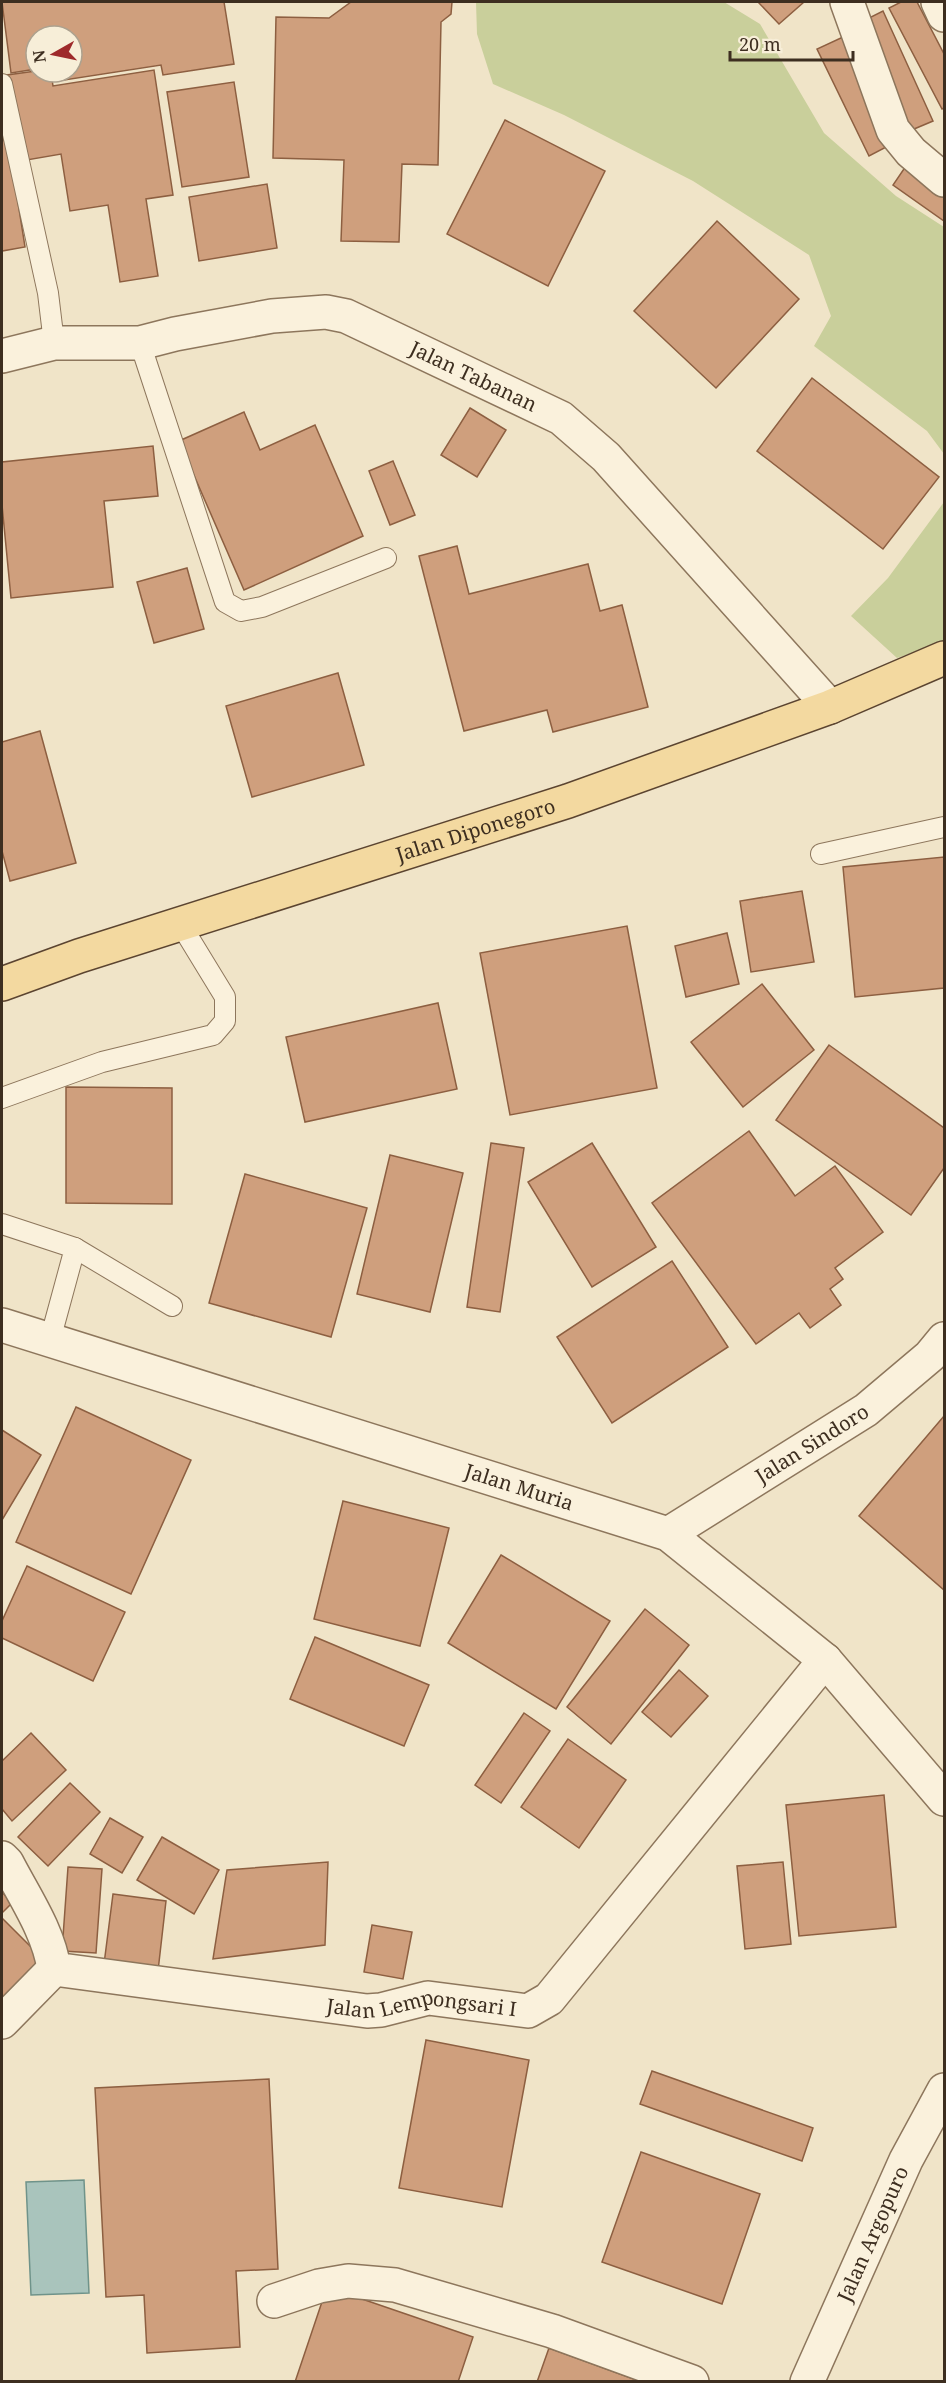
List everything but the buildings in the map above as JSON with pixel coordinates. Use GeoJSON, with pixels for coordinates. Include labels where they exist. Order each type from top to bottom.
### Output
{"type":"FeatureCollection","features":[{"type":"Feature","properties":{"kind":"main road","name":"Jalan Diponegoro"},"geometry":{"type":"LineString","coordinates":[[2,984],[568,801],[830,707],[945,658]]}},
{"type":"Feature","properties":{"kind":"street"},"geometry":{"type":"LineString","coordinates":[[847,2],[892,130],[910,152],[945,180]]}},
{"type":"Feature","properties":{"kind":"street"},"geometry":{"type":"LineString","coordinates":[[938,2],[945,15]]}},
{"type":"Feature","properties":{"kind":"street","name":"Jalan Tabanan"},"geometry":{"type":"LineString","coordinates":[[2,356],[54,343],[140,344],[175,334],[272,316],[327,312],[346,316],[561,418],[606,457],[830,707]]}},
{"type":"Feature","properties":{"kind":"street","name":"Jalan Muria"},"geometry":{"type":"LineString","coordinates":[[2,1325],[668,1534],[825,1660],[945,1799]]}},
{"type":"Feature","properties":{"kind":"street","name":"Jalan Sindoro"},"geometry":{"type":"LineString","coordinates":[[668,1534],[866,1410],[930,1356],[945,1339]]}},
{"type":"Feature","properties":{"kind":"street","name":"Jalan Lempongsari I"},"geometry":{"type":"LineString","coordinates":[[54,1969],[367,2011],[381,2010],[428,1998],[528,2011],[549,1999],[825,1660]]}},
{"type":"Feature","properties":{"kind":"street"},"geometry":{"type":"LineString","coordinates":[[2,1858],[8,1863],[45,1937],[52,1953],[54,1969],[2,2022]]}},
{"type":"Feature","properties":{"kind":"street","name":"Jalan Argopuro"},"geometry":{"type":"LineString","coordinates":[[807,2382],[906,2160],[945,2090]]}},
{"type":"Feature","properties":{"kind":"street"},"geometry":{"type":"LineString","coordinates":[[274,2301],[319,2286],[348,2281],[395,2285],[552,2331],[692,2382]]}},
{"type":"Feature","properties":{"kind":"lane"},"geometry":{"type":"LineString","coordinates":[[2,84],[48,293],[54,343]]}},
{"type":"Feature","properties":{"kind":"lane"},"geometry":{"type":"LineString","coordinates":[[140,344],[225,602],[241,611],[262,607],[386,558]]}},
{"type":"Feature","properties":{"kind":"lane"},"geometry":{"type":"LineString","coordinates":[[821,854],[945,827]]}},
{"type":"Feature","properties":{"kind":"lane"},"geometry":{"type":"LineString","coordinates":[[2,1098],[102,1062],[213,1035],[225,1021],[225,997],[181,925]]}},
{"type":"Feature","properties":{"kind":"lane"},"geometry":{"type":"LineString","coordinates":[[2,1224],[75,1248],[172,1306]]}},
{"type":"Feature","properties":{"kind":"lane"},"geometry":{"type":"LineString","coordinates":[[50,1340],[75,1248]]}},
{"type":"Feature","properties":{"kind":"green space"},"geometry":{"type":"Polygon","coordinates":[[[476,2],[724,2],[760,24],[824,133],[896,196],[944,227],[944,454],[927,431],[814,346],[831,316],[809,255],[693,181],[564,115],[493,84],[477,34],[476,2]]]}},
{"type":"Feature","properties":{"kind":"green space"},"geometry":{"type":"Polygon","coordinates":[[[944,502],[944,642],[897,658],[851,616],[888,578],[944,502]]]}},
{"type":"Feature","properties":{"kind":"water"},"geometry":{"type":"Polygon","coordinates":[[[84,2180],[89,2293],[31,2295],[26,2182],[84,2180]]]}}]}
